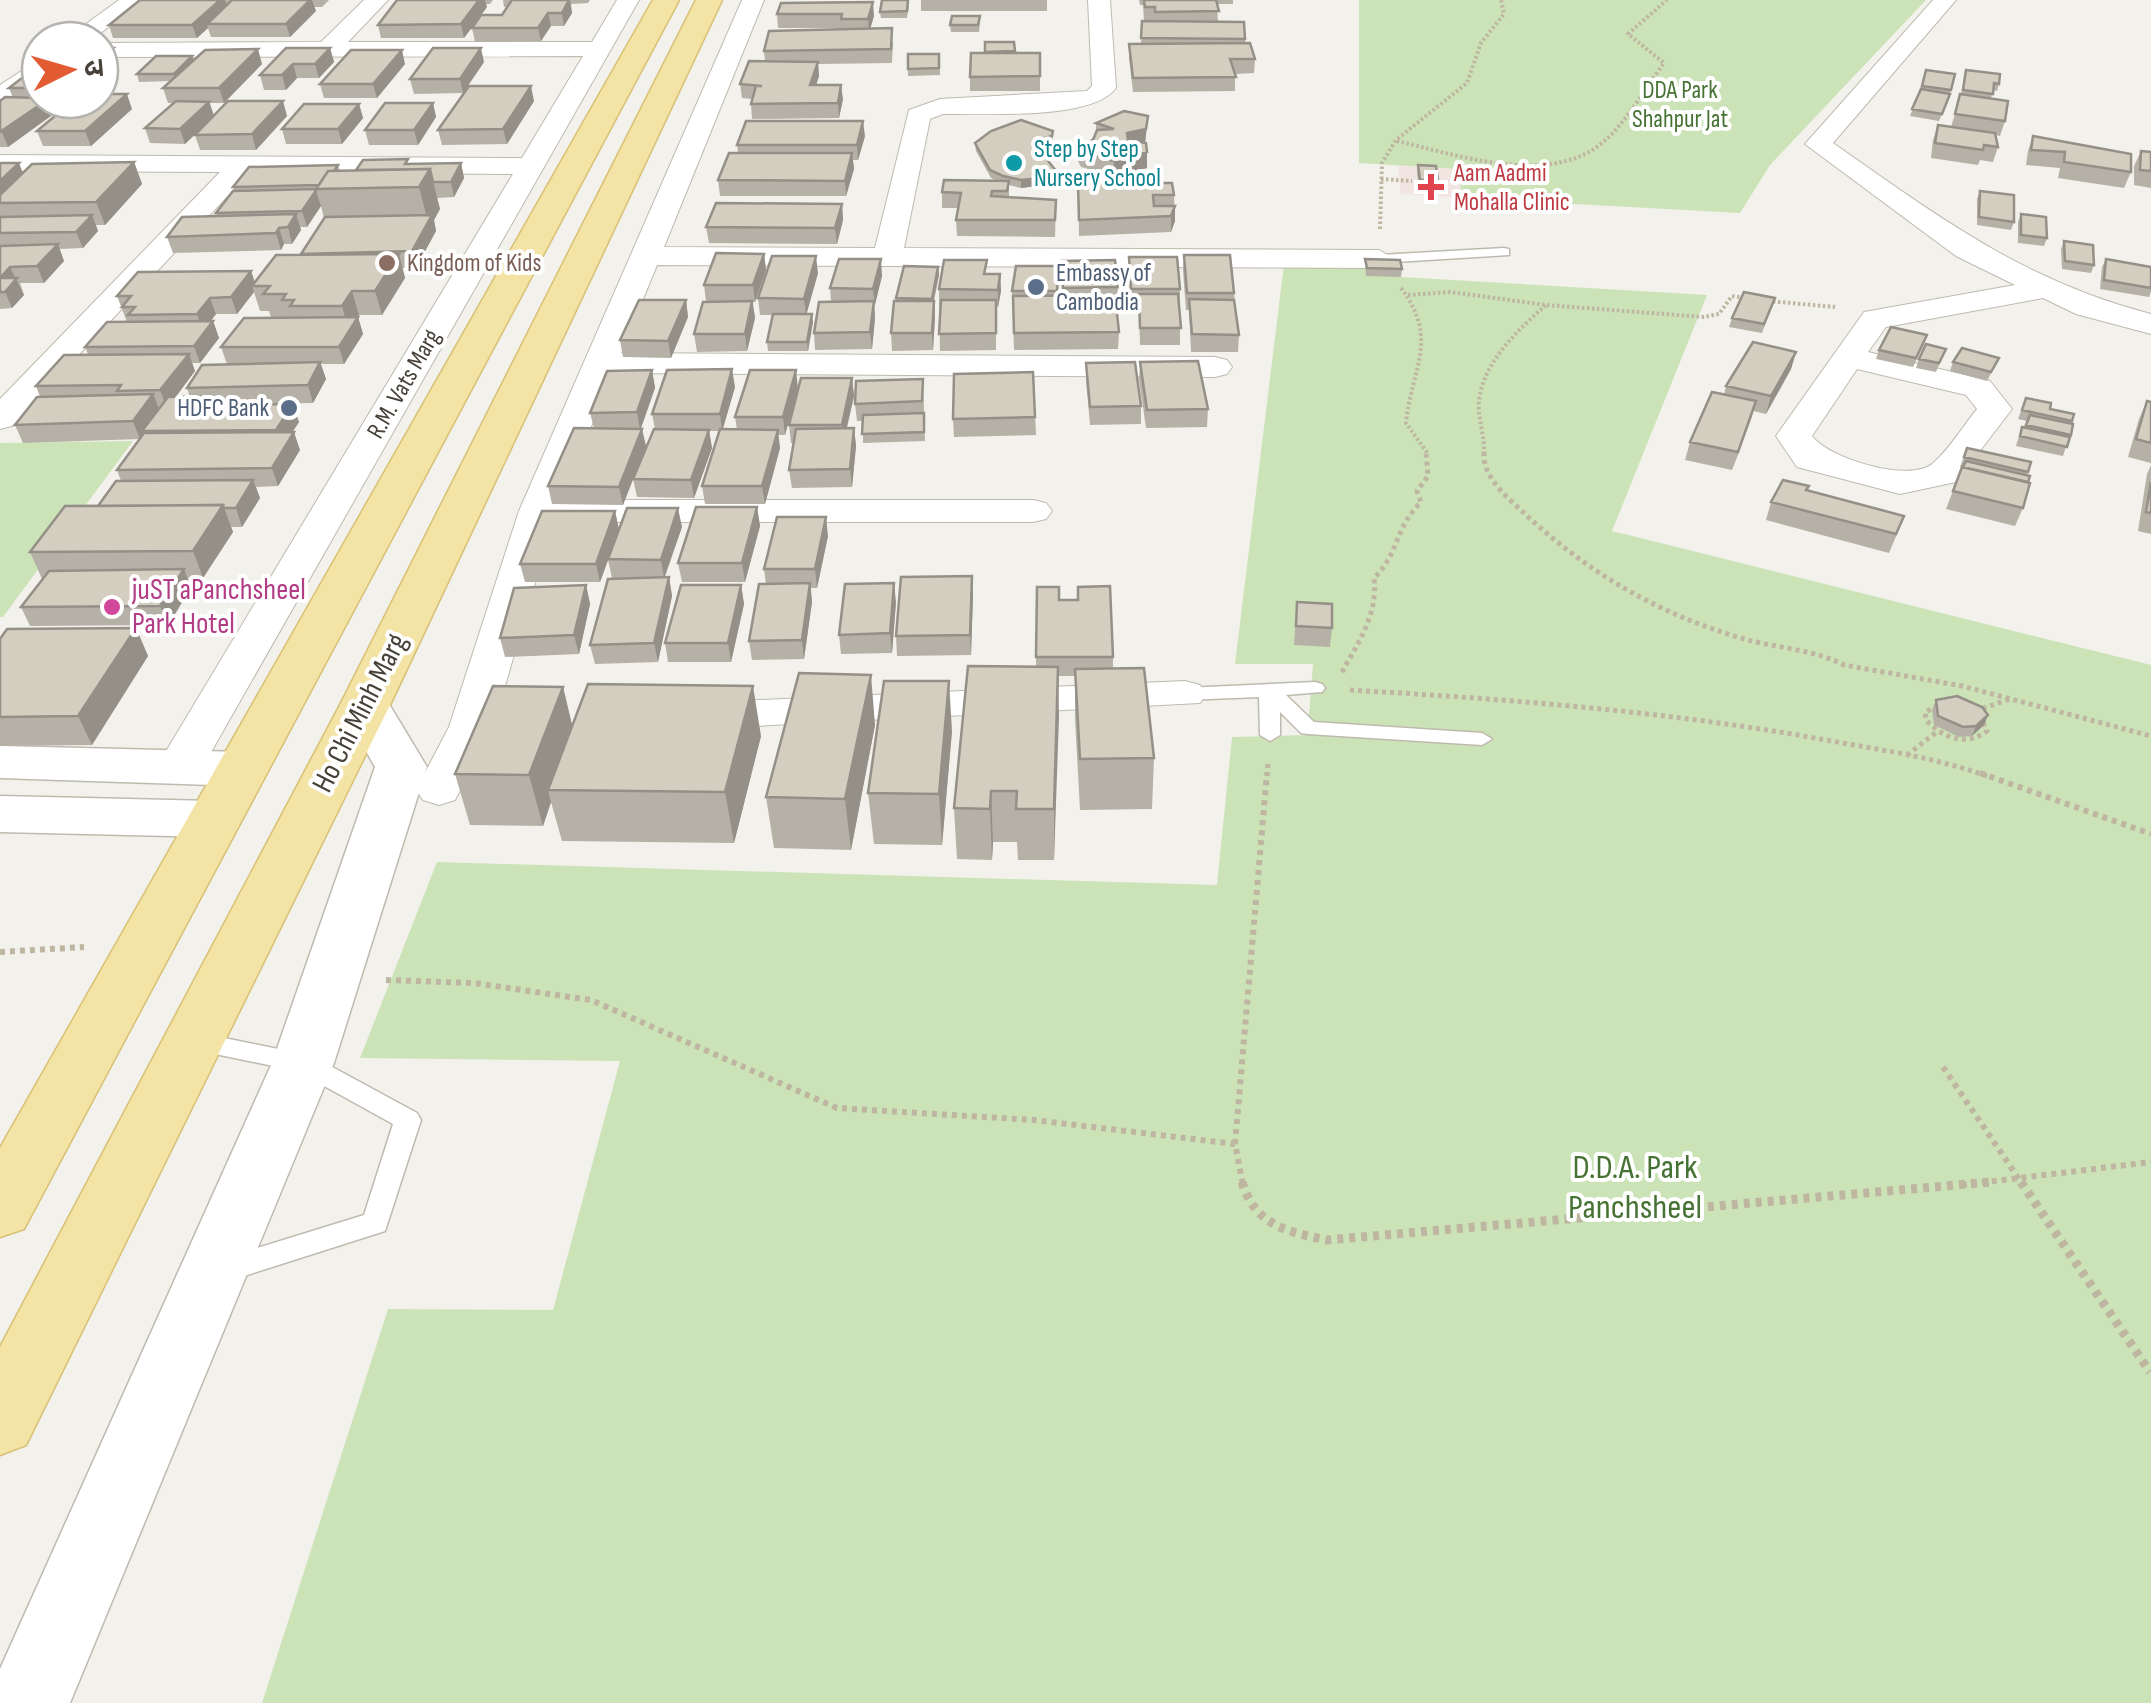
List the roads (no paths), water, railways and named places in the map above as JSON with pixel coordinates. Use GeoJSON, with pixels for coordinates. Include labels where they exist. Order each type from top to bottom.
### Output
{"type":"FeatureCollection","features":[{"type":"Feature","properties":{"kind":"main road"},"geometry":{"type":"LineString","coordinates":[[0,1209],[666,0]]}},
{"type":"Feature","properties":{"kind":"main road","name":"Ho Chi Minh Marg"},"geometry":{"type":"LineString","coordinates":[[0,1421],[365,705],[709,0]]}},
{"type":"Feature","properties":{"kind":"street"},"geometry":{"type":"LineString","coordinates":[[105,20],[134,0]]}},
{"type":"Feature","properties":{"kind":"street"},"geometry":{"type":"LineString","coordinates":[[327,50],[377,0]]}},
{"type":"Feature","properties":{"kind":"street","name":"R.M. Vats Marg"},"geometry":{"type":"LineString","coordinates":[[179,768],[628,0]]}},
{"type":"Feature","properties":{"kind":"street"},"geometry":{"type":"LineString","coordinates":[[440,790],[491,726],[538,512],[753,0]]}},
{"type":"Feature","properties":{"kind":"street"},"geometry":{"type":"LineString","coordinates":[[888,256],[918,116],[928,108],[1077,102],[1096,96],[1104,88],[1099,0]]}},
{"type":"Feature","properties":{"kind":"street"},"geometry":{"type":"LineString","coordinates":[[1945,0],[1818,144],[1966,250],[2087,307],[2151,324]]}},
{"type":"Feature","properties":{"kind":"street"},"geometry":{"type":"LineString","coordinates":[[120,50],[598,49]]}},
{"type":"Feature","properties":{"kind":"street"},"geometry":{"type":"LineString","coordinates":[[0,164],[532,166]]}},
{"type":"Feature","properties":{"kind":"street"},"geometry":{"type":"LineString","coordinates":[[0,419],[242,164]]}},
{"type":"Feature","properties":{"kind":"street"},"geometry":{"type":"LineString","coordinates":[[648,256],[888,256],[1387,271]]}},
{"type":"Feature","properties":{"kind":"street"},"geometry":{"type":"LineString","coordinates":[[1848,358],[1978,388],[1995,409],[1943,474],[1900,483],[1810,459],[1794,436],[1874,319],[2047,288]]}},
{"type":"Feature","properties":{"kind":"street"},"geometry":{"type":"LineString","coordinates":[[602,362],[1215,367]]}},
{"type":"Feature","properties":{"kind":"street"},"geometry":{"type":"LineString","coordinates":[[538,512],[1033,510]]}},
{"type":"Feature","properties":{"kind":"street"},"geometry":{"type":"LineString","coordinates":[[650,718],[1186,694]]}},
{"type":"Feature","properties":{"kind":"street"},"geometry":{"type":"LineString","coordinates":[[28,1703],[303,1063],[401,768],[365,705]]}},
{"type":"Feature","properties":{"kind":"street"},"geometry":{"type":"LineString","coordinates":[[0,762],[243,769]]}},
{"type":"Feature","properties":{"kind":"street"},"geometry":{"type":"LineString","coordinates":[[18,814],[76,764]]}},
{"type":"Feature","properties":{"kind":"street"},"geometry":{"type":"LineString","coordinates":[[18,814],[213,820]]}},
{"type":"Feature","properties":{"kind":"lane"},"geometry":{"type":"LineString","coordinates":[[1387,271],[1504,252]]}},
{"type":"Feature","properties":{"kind":"lane"},"geometry":{"type":"LineString","coordinates":[[1186,694],[1315,688]]}},
{"type":"Feature","properties":{"kind":"lane"},"geometry":{"type":"LineString","coordinates":[[1269,690],[1270,736]]}},
{"type":"Feature","properties":{"kind":"lane"},"geometry":{"type":"LineString","coordinates":[[1269,690],[1308,728],[1482,739]]}},
{"type":"Feature","properties":{"kind":"lane"},"geometry":{"type":"LineString","coordinates":[[191,1040],[303,1063],[408,1120],[375,1223],[213,1274]]}},
{"type":"Feature","properties":{"kind":"place","name":"Step by Step Nursery School"},"geometry":{"type":"Point","coordinates":[1014,163]}},
{"type":"Feature","properties":{"kind":"place","name":"Aam Aadmi Mohalla Clinic"},"geometry":{"type":"Point","coordinates":[1431,187]}},
{"type":"Feature","properties":{"kind":"place","name":"Kingdom of Kids"},"geometry":{"type":"Point","coordinates":[387,263]}},
{"type":"Feature","properties":{"kind":"place","name":"Embassy of Cambodia"},"geometry":{"type":"Point","coordinates":[1036,287]}},
{"type":"Feature","properties":{"kind":"place","name":"HDFC Bank"},"geometry":{"type":"Point","coordinates":[289,408]}},
{"type":"Feature","properties":{"kind":"place","name":"juST aPanchsheel Park Hotel"},"geometry":{"type":"Point","coordinates":[112,607]}},
{"type":"Feature","properties":{"kind":"park label","name":"DDA Park Shahpur Jat"},"geometry":{"type":"Point","coordinates":[1680,104]}},
{"type":"Feature","properties":{"kind":"park label","name":"D.D.A. Park Panchsheel"},"geometry":{"type":"Point","coordinates":[1635,1187]}}]}
